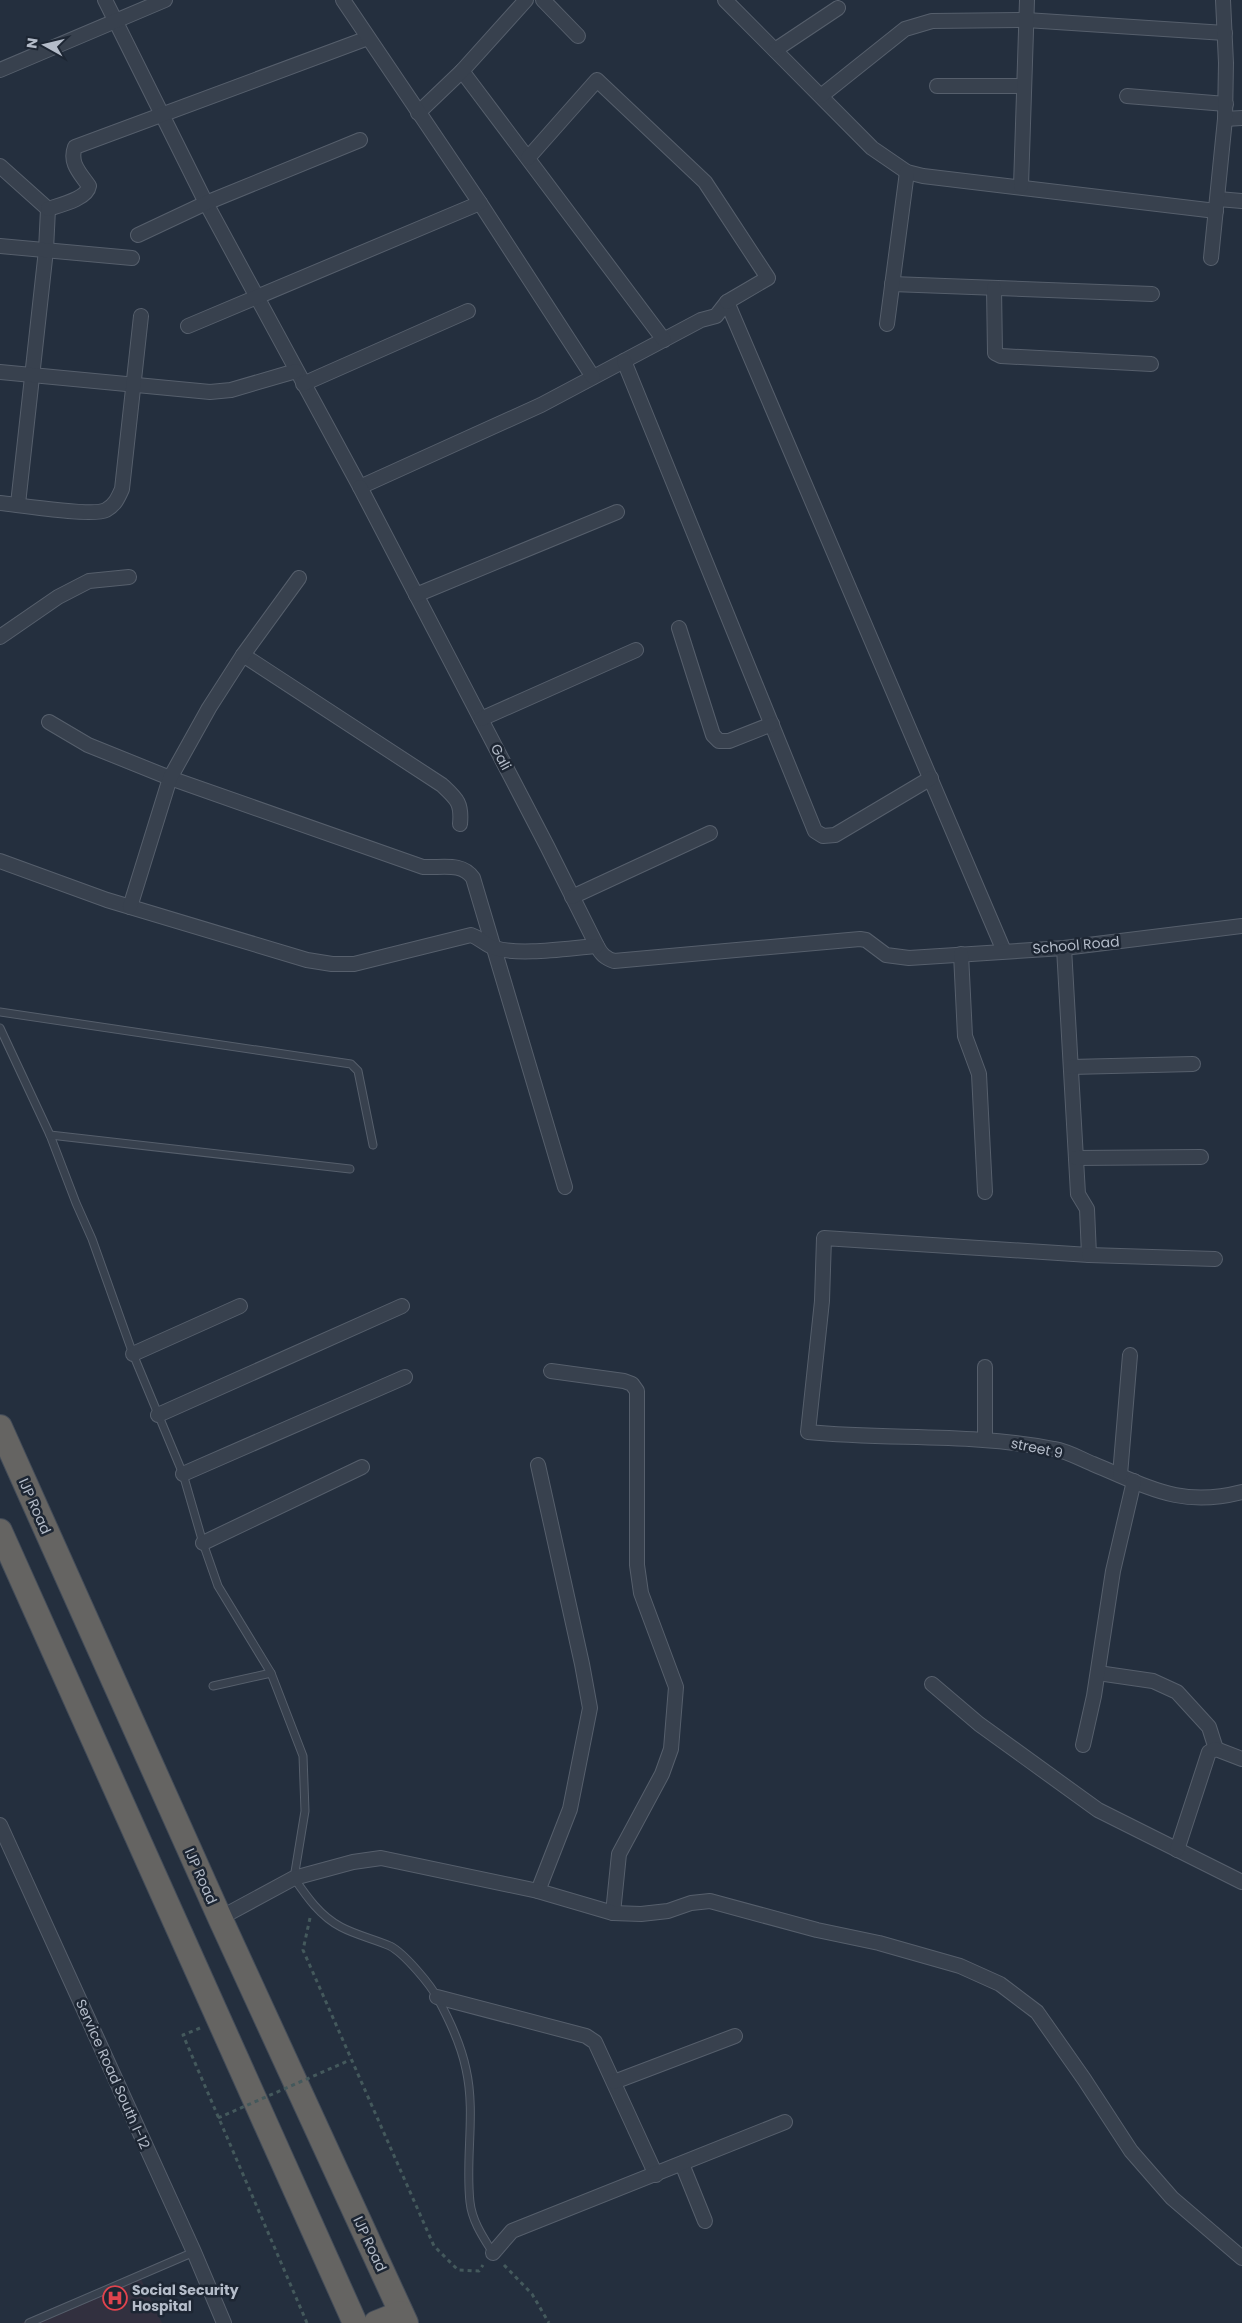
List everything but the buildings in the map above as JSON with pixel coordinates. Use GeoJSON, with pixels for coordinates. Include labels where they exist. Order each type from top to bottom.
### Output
{"type":"FeatureCollection","features":[{"type":"Feature","properties":{"kind":"highway","name":"IJP Road"},"geometry":{"type":"LineString","coordinates":[[0,1427],[220,1918],[404,2318]]}},
{"type":"Feature","properties":{"kind":"highway"},"geometry":{"type":"LineString","coordinates":[[0,1531],[355,2323]]}},
{"type":"Feature","properties":{"kind":"highway"},"geometry":{"type":"LineString","coordinates":[[376,2323],[404,2318]]}},
{"type":"Feature","properties":{"kind":"street","name":"Gali"},"geometry":{"type":"LineString","coordinates":[[105,0],[160,114],[206,203],[360,487],[602,956],[614,961],[682,953],[866,940],[886,955],[909,958]]}},
{"type":"Feature","properties":{"kind":"street"},"geometry":{"type":"LineString","coordinates":[[0,70],[165,0]]}},
{"type":"Feature","properties":{"kind":"street"},"geometry":{"type":"LineString","coordinates":[[344,0],[480,203],[593,377]]}},
{"type":"Feature","properties":{"kind":"street"},"geometry":{"type":"LineString","coordinates":[[418,113],[462,71],[526,0]]}},
{"type":"Feature","properties":{"kind":"street"},"geometry":{"type":"LineString","coordinates":[[542,0],[578,36]]}},
{"type":"Feature","properties":{"kind":"street"},"geometry":{"type":"LineString","coordinates":[[725,0],[872,148],[907,172],[923,176],[1217,205],[1242,201]]}},
{"type":"Feature","properties":{"kind":"street"},"geometry":{"type":"LineString","coordinates":[[1020,186],[1027,0]]}},
{"type":"Feature","properties":{"kind":"street"},"geometry":{"type":"LineString","coordinates":[[1211,258],[1226,104],[1223,0]]}},
{"type":"Feature","properties":{"kind":"street"},"geometry":{"type":"LineString","coordinates":[[775,50],[838,8]]}},
{"type":"Feature","properties":{"kind":"street"},"geometry":{"type":"LineString","coordinates":[[821,96],[905,29],[932,21],[1026,20],[1225,33]]}},
{"type":"Feature","properties":{"kind":"street"},"geometry":{"type":"LineString","coordinates":[[48,209],[83,195],[89,190],[89,186],[72,162],[74,147],[368,38]]}},
{"type":"Feature","properties":{"kind":"street"},"geometry":{"type":"LineString","coordinates":[[462,71],[664,340]]}},
{"type":"Feature","properties":{"kind":"street"},"geometry":{"type":"LineString","coordinates":[[360,487],[541,405],[701,320],[716,316],[727,302],[768,278],[705,182],[597,80],[528,158]]}},
{"type":"Feature","properties":{"kind":"street"},"geometry":{"type":"LineString","coordinates":[[937,86],[1023,86]]}},
{"type":"Feature","properties":{"kind":"street"},"geometry":{"type":"LineString","coordinates":[[1127,96],[1226,104]]}},
{"type":"Feature","properties":{"kind":"street"},"geometry":{"type":"LineString","coordinates":[[1225,120],[1242,118]]}},
{"type":"Feature","properties":{"kind":"street"},"geometry":{"type":"LineString","coordinates":[[138,235],[206,203],[360,140]]}},
{"type":"Feature","properties":{"kind":"street"},"geometry":{"type":"LineString","coordinates":[[0,166],[48,209]]}},
{"type":"Feature","properties":{"kind":"street"},"geometry":{"type":"LineString","coordinates":[[887,324],[907,172]]}},
{"type":"Feature","properties":{"kind":"street"},"geometry":{"type":"LineString","coordinates":[[188,326],[480,203]]}},
{"type":"Feature","properties":{"kind":"street"},"geometry":{"type":"LineString","coordinates":[[18,504],[46,250],[48,209]]}},
{"type":"Feature","properties":{"kind":"street"},"geometry":{"type":"LineString","coordinates":[[0,246],[132,258]]}},
{"type":"Feature","properties":{"kind":"street"},"geometry":{"type":"LineString","coordinates":[[892,284],[1152,294]]}},
{"type":"Feature","properties":{"kind":"street"},"geometry":{"type":"LineString","coordinates":[[994,288],[995,353],[1001,356],[1151,364]]}},
{"type":"Feature","properties":{"kind":"street"},"geometry":{"type":"LineString","coordinates":[[727,302],[1004,951]]}},
{"type":"Feature","properties":{"kind":"street"},"geometry":{"type":"LineString","coordinates":[[303,384],[468,311]]}},
{"type":"Feature","properties":{"kind":"street"},"geometry":{"type":"LineString","coordinates":[[0,502],[87,512],[105,511],[116,502],[122,489],[141,316]]}},
{"type":"Feature","properties":{"kind":"street"},"geometry":{"type":"LineString","coordinates":[[624,361],[815,832],[823,836],[835,835],[930,778]]}},
{"type":"Feature","properties":{"kind":"street"},"geometry":{"type":"LineString","coordinates":[[0,372],[217,392],[296,372]]}},
{"type":"Feature","properties":{"kind":"street"},"geometry":{"type":"LineString","coordinates":[[416,595],[617,512]]}},
{"type":"Feature","properties":{"kind":"street"},"geometry":{"type":"LineString","coordinates":[[0,637],[58,597],[89,581],[129,577]]}},
{"type":"Feature","properties":{"kind":"street"},"geometry":{"type":"LineString","coordinates":[[130,907],[170,778],[209,708],[243,656],[299,578]]}},
{"type":"Feature","properties":{"kind":"street"},"geometry":{"type":"LineString","coordinates":[[679,628],[713,734],[719,741],[729,742],[772,724]]}},
{"type":"Feature","properties":{"kind":"street"},"geometry":{"type":"LineString","coordinates":[[481,719],[636,650]]}},
{"type":"Feature","properties":{"kind":"street"},"geometry":{"type":"LineString","coordinates":[[243,656],[442,785],[455,797],[461,808],[460,824]]}},
{"type":"Feature","properties":{"kind":"street"},"geometry":{"type":"LineString","coordinates":[[49,722],[88,745],[170,778],[423,868],[460,867],[468,871],[473,878],[492,948],[565,1187]]}},
{"type":"Feature","properties":{"kind":"street"},"geometry":{"type":"LineString","coordinates":[[572,897],[710,833]]}},
{"type":"Feature","properties":{"kind":"street"},"geometry":{"type":"LineString","coordinates":[[0,861],[130,907],[307,960],[332,964],[354,964],[471,935],[483,940],[492,948],[510,952],[597,946]]}},
{"type":"Feature","properties":{"kind":"street","name":"School Road"},"geometry":{"type":"LineString","coordinates":[[909,958],[1064,948],[1242,926]]}},
{"type":"Feature","properties":{"kind":"street"},"geometry":{"type":"LineString","coordinates":[[1064,948],[1078,1194],[1086,1208],[1089,1255],[1215,1259]]}},
{"type":"Feature","properties":{"kind":"street"},"geometry":{"type":"LineString","coordinates":[[961,954],[965,1036],[978,1074],[985,1192]]}},
{"type":"Feature","properties":{"kind":"street"},"geometry":{"type":"LineString","coordinates":[[1071,1068],[1193,1064]]}},
{"type":"Feature","properties":{"kind":"street"},"geometry":{"type":"LineString","coordinates":[[1076,1158],[1201,1157]]}},
{"type":"Feature","properties":{"kind":"street","name":"street 9"},"geometry":{"type":"LineString","coordinates":[[1089,1255],[824,1238],[822,1301],[808,1432],[985,1438],[1057,1449],[1167,1495],[1196,1498],[1226,1496],[1242,1492]]}},
{"type":"Feature","properties":{"kind":"street"},"geometry":{"type":"LineString","coordinates":[[133,1354],[240,1306]]}},
{"type":"Feature","properties":{"kind":"street"},"geometry":{"type":"LineString","coordinates":[[158,1415],[402,1306]]}},
{"type":"Feature","properties":{"kind":"street"},"geometry":{"type":"LineString","coordinates":[[1120,1475],[1130,1355]]}},
{"type":"Feature","properties":{"kind":"street"},"geometry":{"type":"LineString","coordinates":[[985,1367],[985,1438]]}},
{"type":"Feature","properties":{"kind":"street"},"geometry":{"type":"LineString","coordinates":[[551,1371],[624,1381],[632,1384],[638,1391],[637,1565],[641,1593],[676,1687],[671,1749],[662,1774],[619,1854],[613,1913]]}},
{"type":"Feature","properties":{"kind":"street"},"geometry":{"type":"LineString","coordinates":[[183,1474],[406,1377]]}},
{"type":"Feature","properties":{"kind":"street"},"geometry":{"type":"LineString","coordinates":[[538,1465],[590,1708],[570,1809],[538,1891]]}},
{"type":"Feature","properties":{"kind":"street"},"geometry":{"type":"LineString","coordinates":[[202,1543],[362,1467]]}},
{"type":"Feature","properties":{"kind":"street"},"geometry":{"type":"LineString","coordinates":[[1084,1745],[1098,1673],[1114,1571],[1134,1481]]}},
{"type":"Feature","properties":{"kind":"street"},"geometry":{"type":"LineString","coordinates":[[1098,1673],[1153,1681],[1177,1692],[1209,1727],[1216,1749]]}},
{"type":"Feature","properties":{"kind":"street"},"geometry":{"type":"LineString","coordinates":[[932,1684],[979,1724],[1098,1810],[1242,1882]]}},
{"type":"Feature","properties":{"kind":"street"},"geometry":{"type":"LineString","coordinates":[[1177,1850],[1209,1752],[1216,1749],[1242,1759]]}},
{"type":"Feature","properties":{"kind":"street","name":"Service Road South I-12"},"geometry":{"type":"LineString","coordinates":[[0,1825],[194,2252],[224,2323]]}},
{"type":"Feature","properties":{"kind":"street"},"geometry":{"type":"LineString","coordinates":[[220,1918],[294,1878],[353,1862],[381,1858],[538,1891],[613,1913],[640,1914],[668,1911],[691,1902],[710,1901],[817,1930],[879,1943],[960,1966],[1000,1984],[1037,2012],[1131,2150],[1172,2198],[1240,2253]]}},
{"type":"Feature","properties":{"kind":"street"},"geometry":{"type":"LineString","coordinates":[[437,1997],[586,2036],[595,2042],[656,2174]]}},
{"type":"Feature","properties":{"kind":"street"},"geometry":{"type":"LineString","coordinates":[[614,2082],[735,2036]]}},
{"type":"Feature","properties":{"kind":"street"},"geometry":{"type":"LineString","coordinates":[[493,2253],[512,2231],[785,2122]]}},
{"type":"Feature","properties":{"kind":"street"},"geometry":{"type":"LineString","coordinates":[[682,2164],[705,2221]]}},
{"type":"Feature","properties":{"kind":"lane"},"geometry":{"type":"LineString","coordinates":[[0,1012],[351,1064],[358,1071],[373,1144]]}},
{"type":"Feature","properties":{"kind":"lane"},"geometry":{"type":"LineString","coordinates":[[0,1028],[50,1135],[92,1239],[133,1354],[183,1474],[202,1543],[218,1586],[271,1673],[302,1756],[305,1811],[294,1878],[313,1905],[340,1927],[392,1947],[437,1997],[455,2033],[466,2070],[472,2136],[470,2202],[475,2223],[493,2253]]}},
{"type":"Feature","properties":{"kind":"lane"},"geometry":{"type":"LineString","coordinates":[[50,1135],[350,1169]]}},
{"type":"Feature","properties":{"kind":"lane"},"geometry":{"type":"LineString","coordinates":[[213,1686],[271,1673]]}},
{"type":"Feature","properties":{"kind":"lane"},"geometry":{"type":"LineString","coordinates":[[29,2323],[194,2252]]}},
{"type":"Feature","properties":{"kind":"path"},"geometry":{"type":"LineString","coordinates":[[313,1905],[303,1950],[350,2060],[434,2246],[458,2270],[470,2272],[479,2271],[493,2253],[532,2294],[549,2323]]}},
{"type":"Feature","properties":{"kind":"path"},"geometry":{"type":"LineString","coordinates":[[183,2035],[307,2323]]}},
{"type":"Feature","properties":{"kind":"path"},"geometry":{"type":"LineString","coordinates":[[218,2118],[350,2060]]}},
{"type":"Feature","properties":{"kind":"shaded area","name":"Social Security Hospital"},"geometry":{"type":"Polygon","coordinates":[[[138,2273],[162,2323],[21,2323],[138,2273]]]}},
{"type":"Feature","properties":{"kind":"place","name":"Social Security Hospital"},"geometry":{"type":"Point","coordinates":[115,2298]}}]}
